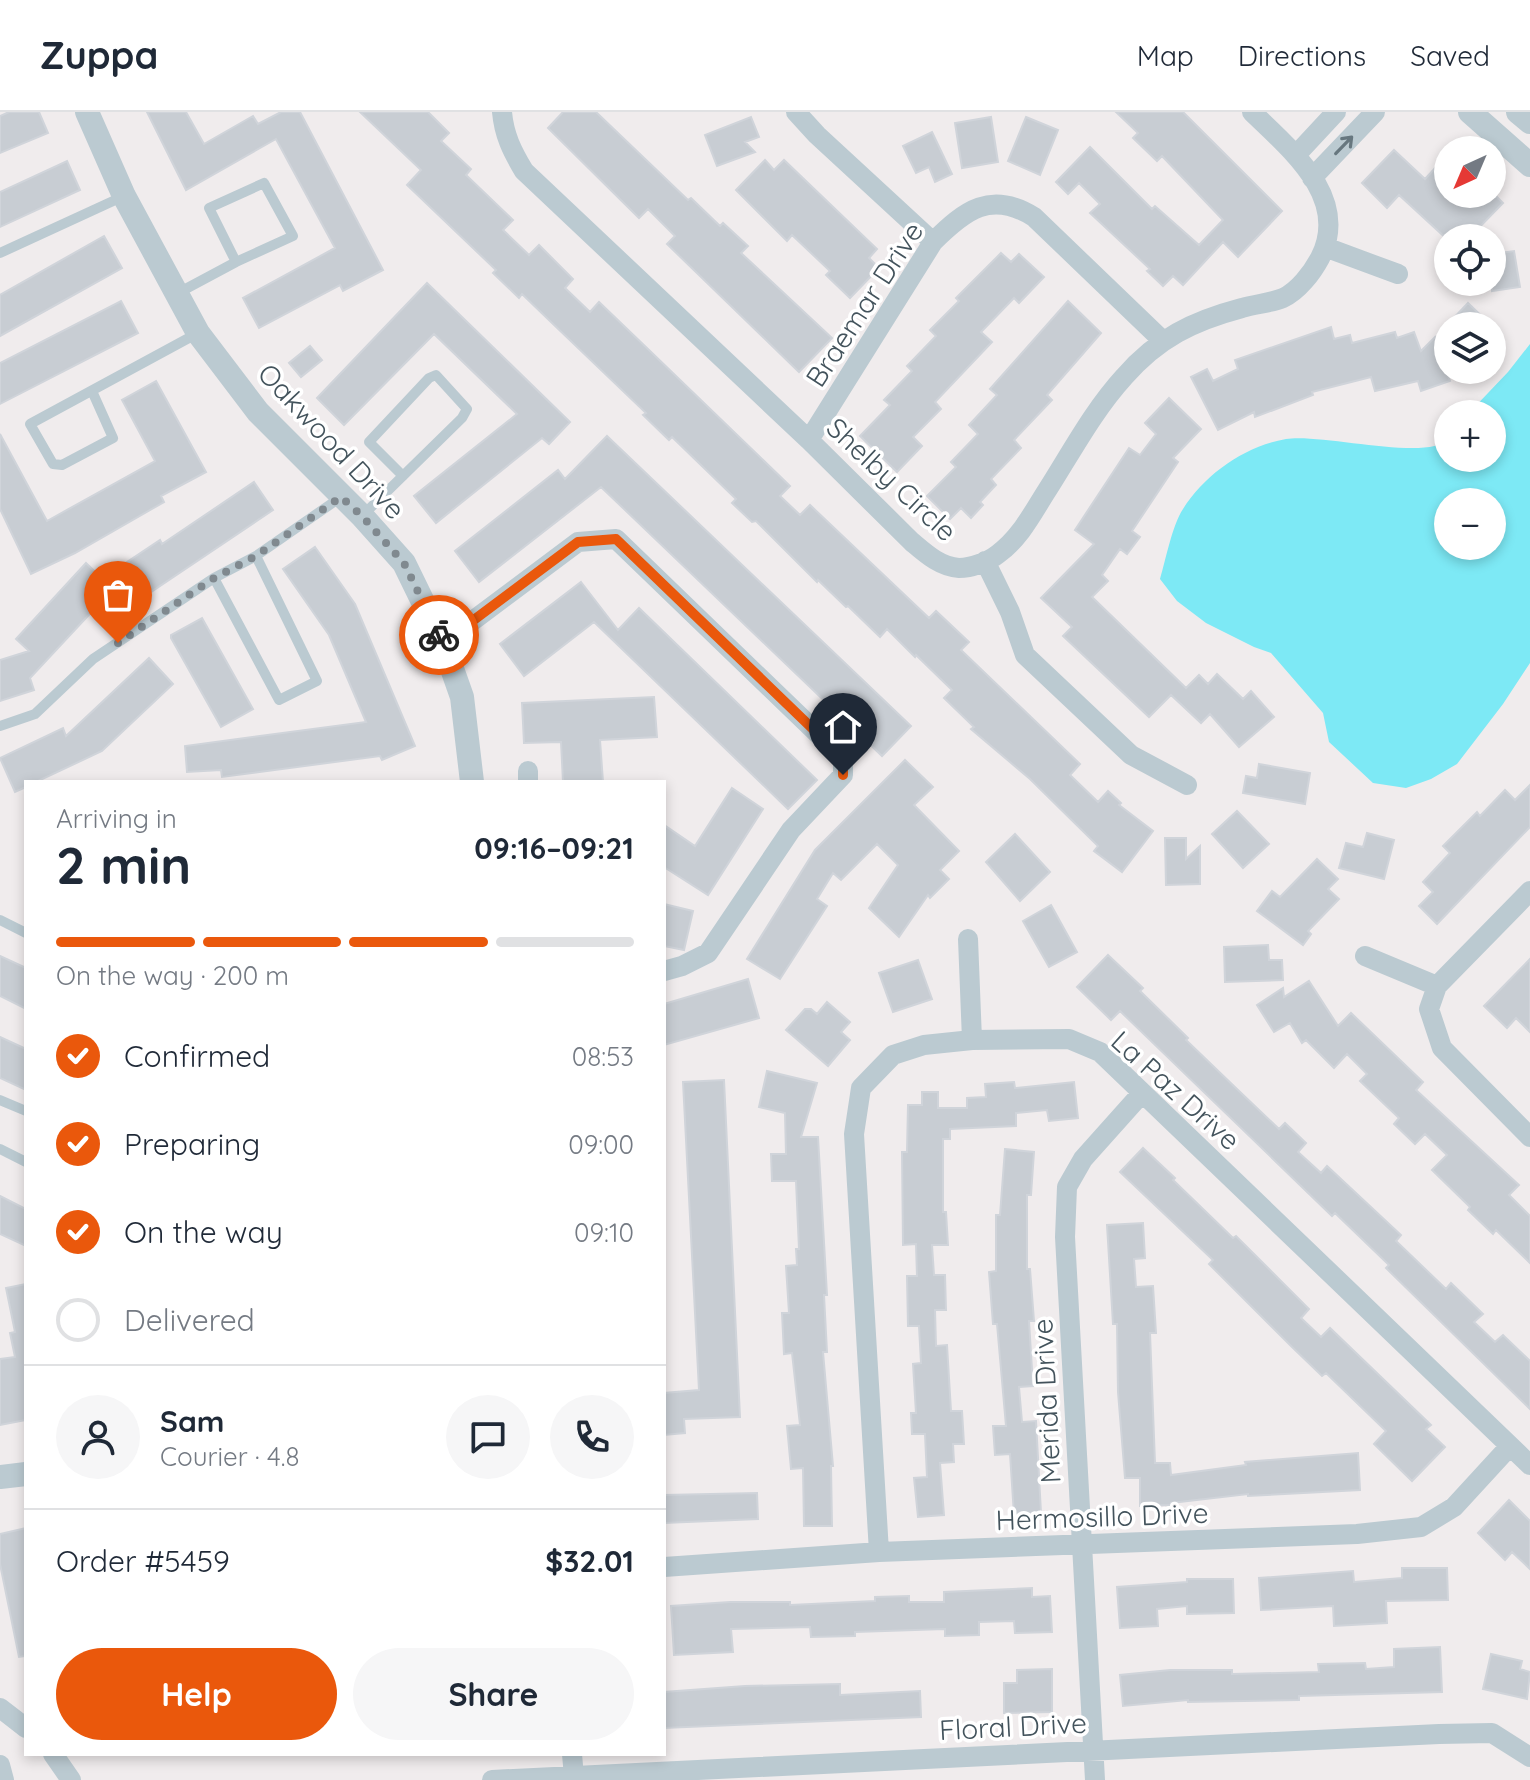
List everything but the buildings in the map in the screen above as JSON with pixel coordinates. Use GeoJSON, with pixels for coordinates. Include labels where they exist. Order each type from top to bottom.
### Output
{"type":"FeatureCollection","features":[{"type":"Feature","properties":{"kind":"street","name":"Oakwood Drive"},"geometry":{"type":"LineString","coordinates":[[87,112],[124,196],[198,333],[258,412],[362,516],[404,563],[443,643],[462,697],[472,780]]}},
{"type":"Feature","properties":{"kind":"street","name":"Shelby Circle"},"geometry":{"type":"LineString","coordinates":[[502,112],[510,147],[524,171],[930,557],[957,568],[998,555],[1022,531],[1107,398],[1125,375],[1162,340],[1203,319],[1283,298],[1307,278],[1325,247]]}},
{"type":"Feature","properties":{"kind":"street"},"geometry":{"type":"LineString","coordinates":[[796,112],[933,242]]}},
{"type":"Feature","properties":{"kind":"street"},"geometry":{"type":"LineString","coordinates":[[1252,112],[1296,155],[1323,194],[1328,231],[1325,247],[1398,274]]}},
{"type":"Feature","properties":{"kind":"street"},"geometry":{"type":"LineString","coordinates":[[1296,155],[1336,112]]}},
{"type":"Feature","properties":{"kind":"street"},"geometry":{"type":"LineString","coordinates":[[1312,178],[1375,112]]}},
{"type":"Feature","properties":{"kind":"street"},"geometry":{"type":"LineString","coordinates":[[1470,112],[1530,165]]}},
{"type":"Feature","properties":{"kind":"street"},"geometry":{"type":"LineString","coordinates":[[1518,112],[1530,122]]}},
{"type":"Feature","properties":{"kind":"street","name":"Braemar Drive"},"geometry":{"type":"LineString","coordinates":[[809,440],[933,242],[969,211],[1001,203],[1019,208],[1034,217],[1162,340]]}},
{"type":"Feature","properties":{"kind":"street"},"geometry":{"type":"LineString","coordinates":[[443,643],[578,542],[616,539],[843,758],[843,775],[791,830],[708,953],[666,970]]}},
{"type":"Feature","properties":{"kind":"street"},"geometry":{"type":"LineString","coordinates":[[985,561],[1010,612],[1025,655],[1131,755],[1187,785]]}},
{"type":"Feature","properties":{"kind":"street"},"geometry":{"type":"LineString","coordinates":[[1530,891],[1437,986],[1429,1009],[1442,1048],[1530,1137]]}},
{"type":"Feature","properties":{"kind":"street"},"geometry":{"type":"LineString","coordinates":[[968,939],[972,1040]]}},
{"type":"Feature","properties":{"kind":"street"},"geometry":{"type":"LineString","coordinates":[[1365,956],[1437,986]]}},
{"type":"Feature","properties":{"kind":"street","name":"La Paz Drive"},"geometry":{"type":"LineString","coordinates":[[879,1552],[854,1134],[861,1088],[893,1055],[924,1045],[972,1040],[1069,1039],[1100,1052],[1530,1465]]}},
{"type":"Feature","properties":{"kind":"street","name":"Merida Drive"},"geometry":{"type":"LineString","coordinates":[[1095,1780],[1065,1237],[1067,1187],[1083,1159],[1142,1093]]}},
{"type":"Feature","properties":{"kind":"street","name":"Hermosillo Drive"},"geometry":{"type":"LineString","coordinates":[[666,1567],[879,1552],[1357,1534],[1421,1527],[1454,1507],[1510,1446]]}},
{"type":"Feature","properties":{"kind":"street"},"geometry":{"type":"LineString","coordinates":[[0,1477],[24,1474]]}},
{"type":"Feature","properties":{"kind":"street"},"geometry":{"type":"LineString","coordinates":[[0,1708],[24,1726]]}},
{"type":"Feature","properties":{"kind":"street","name":"Floral Drive"},"geometry":{"type":"LineString","coordinates":[[492,1780],[1492,1733],[1530,1757]]}},
{"type":"Feature","properties":{"kind":"street"},"geometry":{"type":"LineString","coordinates":[[54,1756],[71,1780]]}},
{"type":"Feature","properties":{"kind":"street"},"geometry":{"type":"LineString","coordinates":[[572,1756],[574,1777]]}},
{"type":"Feature","properties":{"kind":"street"},"geometry":{"type":"LineString","coordinates":[[0,1765],[4,1780]]}},
{"type":"Feature","properties":{"kind":"lane"},"geometry":{"type":"LineString","coordinates":[[176,294],[293,236],[264,183],[209,208],[236,262]]}},
{"type":"Feature","properties":{"kind":"lane"},"geometry":{"type":"LineString","coordinates":[[0,253],[124,196]]}},
{"type":"Feature","properties":{"kind":"lane"},"geometry":{"type":"LineString","coordinates":[[92,391],[113,438],[62,465],[53,464],[30,424],[198,333]]}},
{"type":"Feature","properties":{"kind":"lane"},"geometry":{"type":"LineString","coordinates":[[362,516],[403,476],[462,418],[467,409],[436,375],[429,378],[369,442],[403,476]]}},
{"type":"Feature","properties":{"kind":"lane"},"geometry":{"type":"LineString","coordinates":[[0,726],[35,714],[93,659],[214,578],[256,556],[341,497]]}},
{"type":"Feature","properties":{"kind":"lane"},"geometry":{"type":"LineString","coordinates":[[214,578],[279,700],[317,681],[256,556]]}},
{"type":"Feature","properties":{"kind":"lane"},"geometry":{"type":"LineString","coordinates":[[0,920],[24,932]]}},
{"type":"Feature","properties":{"kind":"lane"},"geometry":{"type":"LineString","coordinates":[[0,1100],[24,1110]]}},
{"type":"Feature","properties":{"kind":"lane"},"geometry":{"type":"LineString","coordinates":[[0,1149],[24,1161]]}},
{"type":"Feature","properties":{"kind":"water"},"geometry":{"type":"Polygon","coordinates":[[[1530,344],[1530,663],[1457,764],[1431,779],[1406,788],[1373,783],[1329,742],[1323,713],[1271,653],[1206,623],[1177,601],[1160,579],[1172,533],[1192,496],[1214,473],[1241,455],[1286,439],[1398,448],[1434,446],[1434,472],[1506,472],[1506,400],[1481,400],[1497,384],[1506,384],[1506,374],[1530,344]]]}},
{"type":"Feature","properties":{"kind":"way so far"},"geometry":{"type":"LineString","coordinates":[[118,643],[214,578],[256,556],[341,497],[404,563],[439,635]]}},
{"type":"Feature","properties":{"kind":"route"},"geometry":{"type":"LineString","coordinates":[[439,635],[443,643],[578,542],[616,539],[843,758],[843,775]]}}]}
